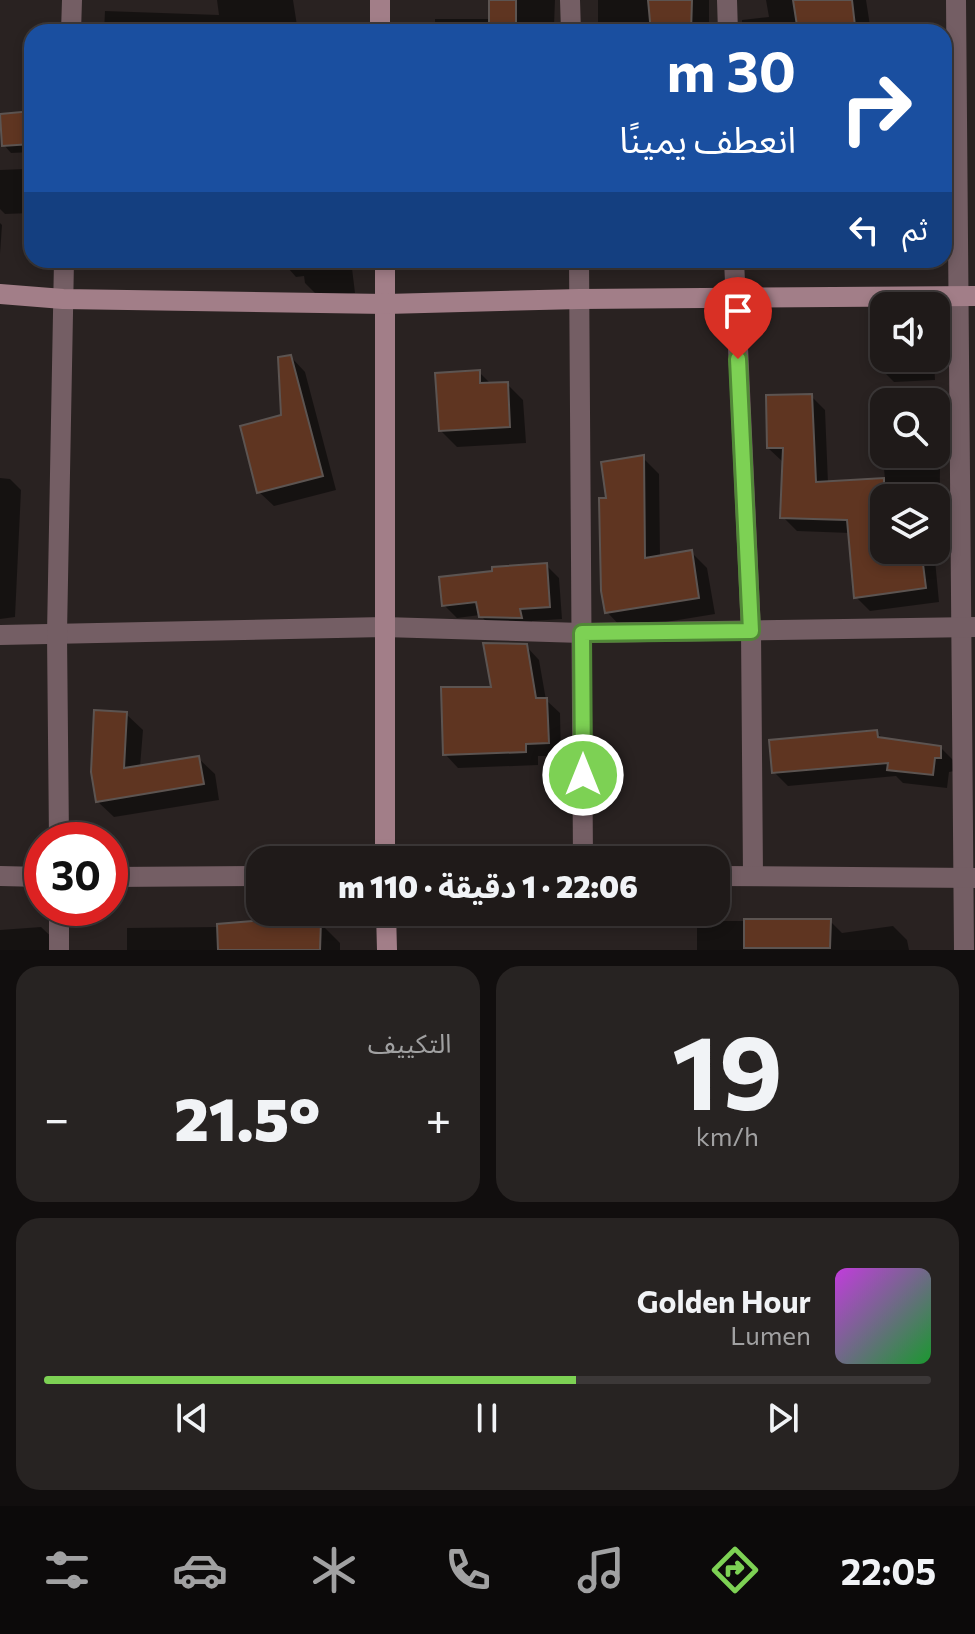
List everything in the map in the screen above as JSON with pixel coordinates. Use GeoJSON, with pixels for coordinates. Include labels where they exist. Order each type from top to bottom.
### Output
{"type":"FeatureCollection","features":[{"type":"Feature","properties":{"kind":"street"},"geometry":{"type":"LineString","coordinates":[[71,24],[72,0]]}},
{"type":"Feature","properties":{"kind":"street"},"geometry":{"type":"LineString","coordinates":[[380,0],[380,24]]}},
{"type":"Feature","properties":{"kind":"street"},"geometry":{"type":"LineString","coordinates":[[570,0],[571,24]]}},
{"type":"Feature","properties":{"kind":"street"},"geometry":{"type":"LineString","coordinates":[[727,0],[728,24]]}},
{"type":"Feature","properties":{"kind":"street"},"geometry":{"type":"LineString","coordinates":[[956,0],[966,296],[969,627],[969,878],[964,950]]}},
{"type":"Feature","properties":{"kind":"street"},"geometry":{"type":"LineString","coordinates":[[59,822],[57,634],[64,268]]}},
{"type":"Feature","properties":{"kind":"street"},"geometry":{"type":"LineString","coordinates":[[385,268],[385,846]]}},
{"type":"Feature","properties":{"kind":"street"},"geometry":{"type":"LineString","coordinates":[[579,268],[583,846]]}},
{"type":"Feature","properties":{"kind":"street"},"geometry":{"type":"LineString","coordinates":[[734,268],[751,631],[753,876]]}},
{"type":"Feature","properties":{"kind":"street"},"geometry":{"type":"LineString","coordinates":[[0,294],[63,299],[386,304],[966,296]]}},
{"type":"Feature","properties":{"kind":"street"},"geometry":{"type":"LineString","coordinates":[[0,635],[384,627],[582,633],[969,627]]}},
{"type":"Feature","properties":{"kind":"street"},"geometry":{"type":"LineString","coordinates":[[0,876],[24,877]]}},
{"type":"Feature","properties":{"kind":"street"},"geometry":{"type":"LineString","coordinates":[[128,877],[246,876]]}},
{"type":"Feature","properties":{"kind":"street"},"geometry":{"type":"LineString","coordinates":[[730,876],[969,878]]}},
{"type":"Feature","properties":{"kind":"street"},"geometry":{"type":"LineString","coordinates":[[59,926],[59,950]]}},
{"type":"Feature","properties":{"kind":"street"},"geometry":{"type":"LineString","coordinates":[[386,926],[387,950]]}},
{"type":"Feature","properties":{"kind":"building"},"geometry":{"type":"Polygon","coordinates":[[[489,0],[516,0],[516,24],[489,24],[489,0]]]}},
{"type":"Feature","properties":{"kind":"building"},"geometry":{"type":"Polygon","coordinates":[[[648,0],[692,0],[691,24],[650,24],[648,0]]]}},
{"type":"Feature","properties":{"kind":"building"},"geometry":{"type":"Polygon","coordinates":[[[793,0],[852,0],[855,24],[797,24],[793,0]]]}},
{"type":"Feature","properties":{"kind":"building"},"geometry":{"type":"Polygon","coordinates":[[[24,112],[24,145],[2,146],[0,114],[24,112]]]}},
{"type":"Feature","properties":{"kind":"building"},"geometry":{"type":"Polygon","coordinates":[[[291,355],[323,476],[257,493],[240,426],[281,415],[278,357],[291,355]]]}},
{"type":"Feature","properties":{"kind":"building"},"geometry":{"type":"Polygon","coordinates":[[[480,370],[480,383],[508,382],[510,427],[439,431],[435,373],[480,370]]]}},
{"type":"Feature","properties":{"kind":"building"},"geometry":{"type":"Polygon","coordinates":[[[812,394],[816,482],[884,478],[884,484],[870,484],[870,564],[923,564],[926,588],[854,598],[847,520],[780,518],[783,448],[767,448],[766,395],[812,394]]]}},
{"type":"Feature","properties":{"kind":"building"},"geometry":{"type":"Polygon","coordinates":[[[644,455],[645,558],[692,550],[699,598],[605,613],[601,591],[599,498],[606,498],[601,462],[644,455]]]}},
{"type":"Feature","properties":{"kind":"building"},"geometry":{"type":"Polygon","coordinates":[[[547,563],[550,607],[520,609],[522,618],[479,617],[476,602],[442,606],[439,577],[492,571],[492,567],[547,563]]]}},
{"type":"Feature","properties":{"kind":"building"},"geometry":{"type":"Polygon","coordinates":[[[483,643],[527,644],[536,698],[547,698],[549,743],[526,744],[526,752],[443,755],[441,687],[491,687],[483,643]]]}},
{"type":"Feature","properties":{"kind":"building"},"geometry":{"type":"Polygon","coordinates":[[[94,710],[127,712],[124,768],[199,756],[204,784],[96,802],[91,772],[94,710]]]}},
{"type":"Feature","properties":{"kind":"building"},"geometry":{"type":"Polygon","coordinates":[[[877,730],[878,737],[941,746],[941,758],[935,758],[933,775],[887,770],[888,763],[772,773],[769,740],[877,730]]]}},
{"type":"Feature","properties":{"kind":"building"},"geometry":{"type":"Polygon","coordinates":[[[744,919],[831,919],[830,948],[744,948],[744,919]]]}},
{"type":"Feature","properties":{"kind":"building"},"geometry":{"type":"Polygon","coordinates":[[[246,922],[246,926],[321,926],[320,950],[218,950],[217,924],[246,922]]]}},
{"type":"Feature","properties":{"kind":"route"},"geometry":{"type":"LineString","coordinates":[[583,775],[582,633],[751,631],[738,359]]}}]}
